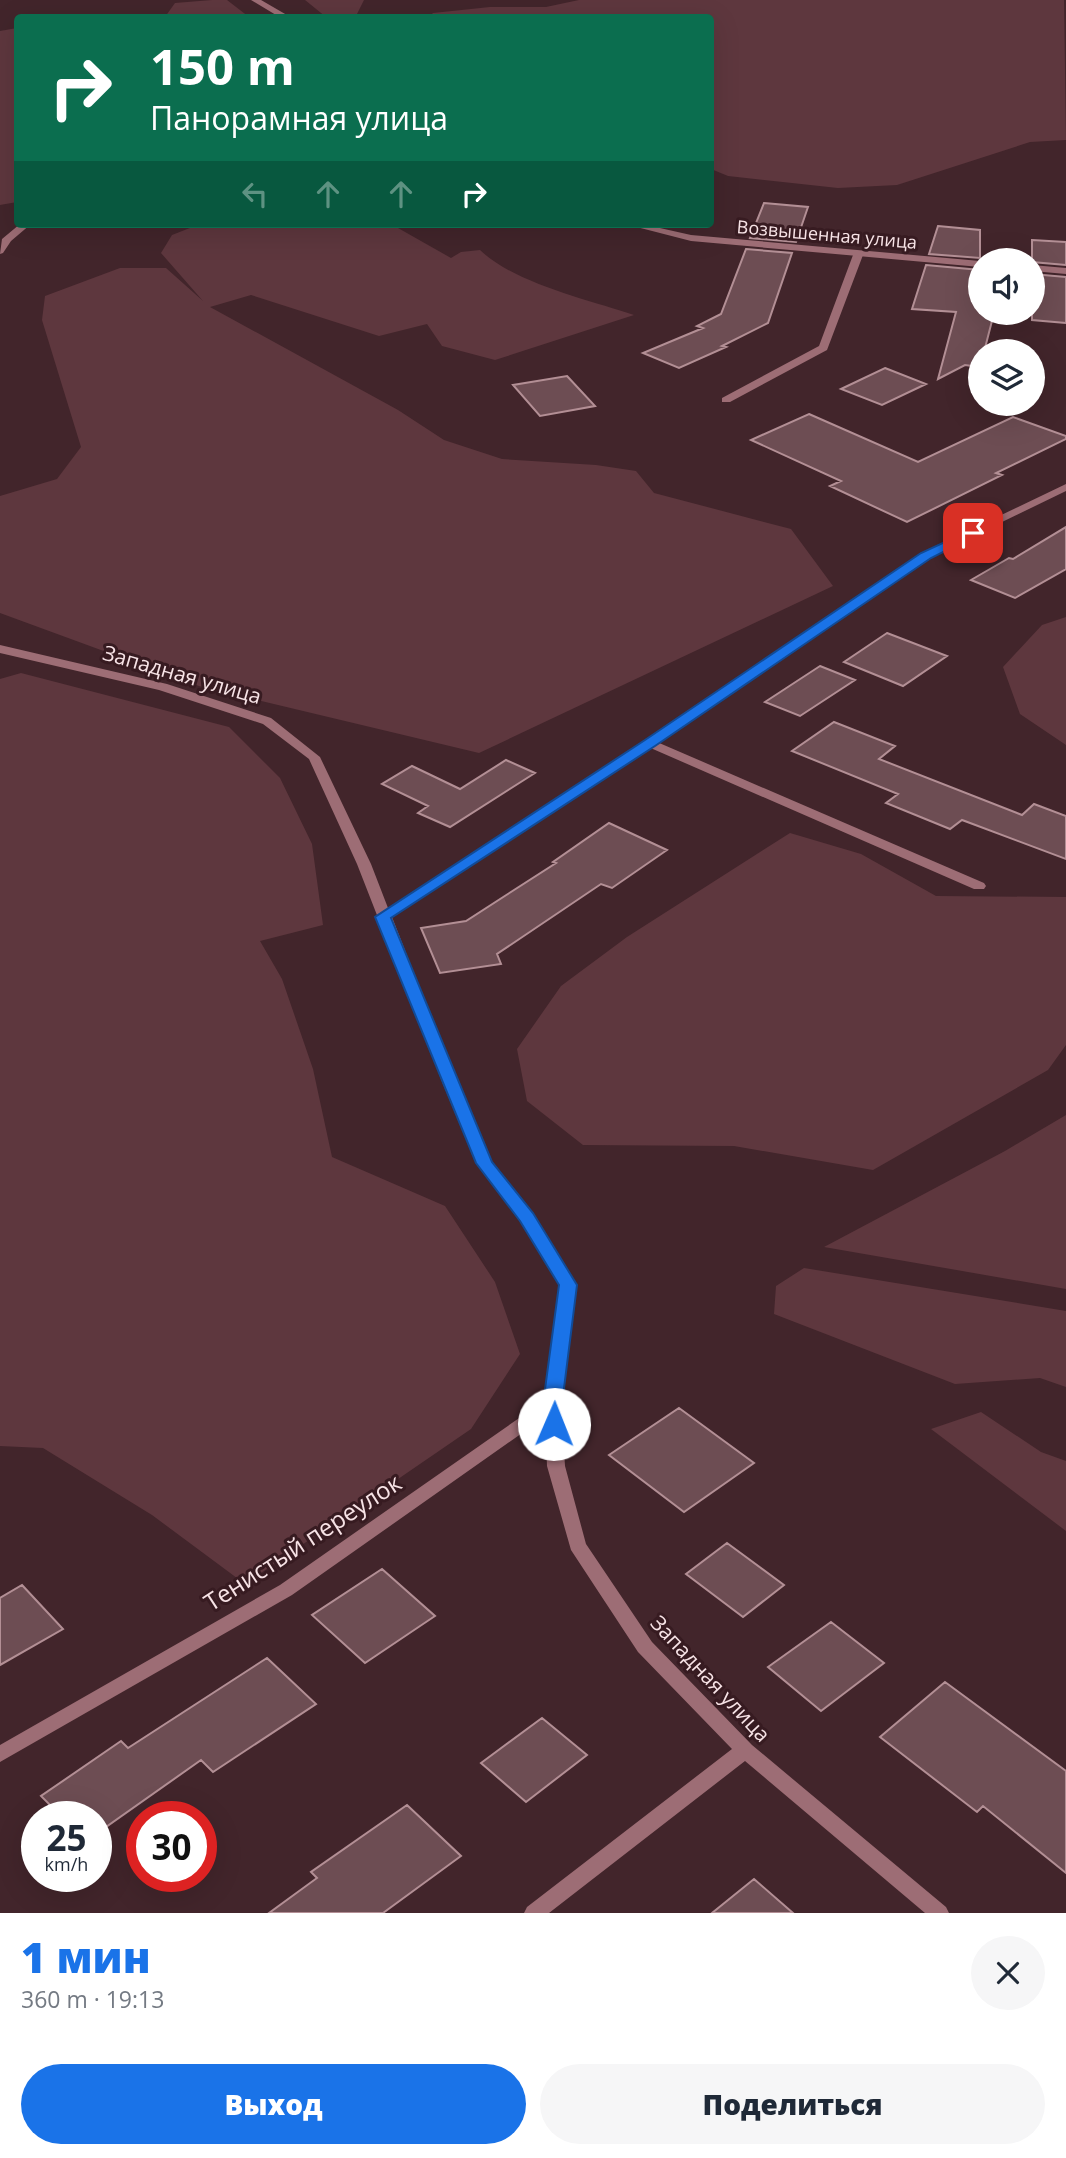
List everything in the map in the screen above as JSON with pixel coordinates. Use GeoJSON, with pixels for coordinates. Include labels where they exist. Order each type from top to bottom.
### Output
{"type":"FeatureCollection","features":[{"type":"Feature","properties":{"kind":"street"},"geometry":{"type":"LineString","coordinates":[[255,0],[281,14]]}},
{"type":"Feature","properties":{"kind":"street"},"geometry":{"type":"LineString","coordinates":[[0,251],[7,239],[21,228]]}},
{"type":"Feature","properties":{"kind":"street","name":"Возвышенная улица"},"geometry":{"type":"LineString","coordinates":[[647,228],[691,238],[968,263]]}},
{"type":"Feature","properties":{"kind":"street"},"geometry":{"type":"LineString","coordinates":[[726,400],[823,348],[858,255]]}},
{"type":"Feature","properties":{"kind":"street"},"geometry":{"type":"LineString","coordinates":[[1045,269],[1066,271]]}},
{"type":"Feature","properties":{"kind":"street"},"geometry":{"type":"LineString","coordinates":[[383,917],[650,743],[926,555],[1066,487]]}},
{"type":"Feature","properties":{"kind":"street","name":"Западная улица"},"geometry":{"type":"LineString","coordinates":[[0,649],[163,687],[267,721],[314,757],[364,864],[383,917],[484,1163],[527,1218],[568,1285],[553,1404],[555,1466],[577,1545],[645,1647],[745,1750],[939,1913]]}},
{"type":"Feature","properties":{"kind":"street"},"geometry":{"type":"LineString","coordinates":[[650,743],[979,886]]}},
{"type":"Feature","properties":{"kind":"street","name":"Тенистый переулок"},"geometry":{"type":"LineString","coordinates":[[0,1754],[286,1590],[553,1404]]}},
{"type":"Feature","properties":{"kind":"street"},"geometry":{"type":"LineString","coordinates":[[534,1913],[745,1750]]}},
{"type":"Feature","properties":{"kind":"shaded area"},"geometry":{"type":"Polygon","coordinates":[[[227,0],[245,14],[167,14],[175,3],[227,0]]]}},
{"type":"Feature","properties":{"kind":"shaded area"},"geometry":{"type":"Polygon","coordinates":[[[305,0],[364,0],[357,14],[322,14],[305,0]]]}},
{"type":"Feature","properties":{"kind":"shaded area"},"geometry":{"type":"Polygon","coordinates":[[[579,0],[1064,0],[1066,140],[1030,142],[897,185],[838,188],[728,176],[714,170],[714,14],[432,14],[490,7],[546,7],[579,0]]]}},
{"type":"Feature","properties":{"kind":"shaded area"},"geometry":{"type":"Polygon","coordinates":[[[14,29],[14,203],[0,205],[0,31],[14,29]]]}},
{"type":"Feature","properties":{"kind":"shaded area"},"geometry":{"type":"Polygon","coordinates":[[[190,228],[398,228],[451,258],[461,252],[480,250],[495,262],[532,281],[634,315],[495,360],[442,346],[427,324],[379,336],[251,295],[210,307],[398,410],[444,440],[502,459],[596,465],[636,471],[654,493],[791,529],[833,586],[479,753],[199,686],[0,613],[0,496],[57,479],[81,447],[42,320],[45,296],[120,268],[166,268],[203,301],[161,253],[172,235],[190,228]]]}},
{"type":"Feature","properties":{"kind":"shaded area"},"geometry":{"type":"Polygon","coordinates":[[[1066,617],[1066,745],[1020,714],[1003,667],[1042,625],[1066,617]]]}},
{"type":"Feature","properties":{"kind":"shaded area"},"geometry":{"type":"Polygon","coordinates":[[[21,673],[229,727],[280,778],[312,844],[323,925],[260,941],[282,979],[313,1069],[332,1157],[445,1206],[495,1282],[520,1354],[471,1429],[245,1584],[152,1515],[43,1448],[0,1446],[0,679],[21,673]]]}},
{"type":"Feature","properties":{"kind":"shaded area"},"geometry":{"type":"Polygon","coordinates":[[[790,833],[861,854],[936,896],[1066,897],[1066,1045],[1048,1070],[873,1170],[734,1146],[583,1145],[527,1101],[517,1049],[561,986],[627,937],[790,833]]]}},
{"type":"Feature","properties":{"kind":"shaded area"},"geometry":{"type":"Polygon","coordinates":[[[1066,1115],[1066,1289],[824,1247],[1005,1151],[1066,1115]]]}},
{"type":"Feature","properties":{"kind":"shaded area"},"geometry":{"type":"Polygon","coordinates":[[[804,1268],[1066,1311],[1066,1387],[1040,1378],[955,1384],[774,1314],[776,1286],[804,1268]]]}},
{"type":"Feature","properties":{"kind":"shaded area"},"geometry":{"type":"Polygon","coordinates":[[[981,1412],[1041,1452],[1066,1461],[1066,1531],[931,1429],[981,1412]]]}},
{"type":"Feature","properties":{"kind":"building"},"geometry":{"type":"Polygon","coordinates":[[[764,203],[808,207],[796,242],[750,238],[764,203]]]}},
{"type":"Feature","properties":{"kind":"building"},"geometry":{"type":"Polygon","coordinates":[[[938,226],[980,230],[980,248],[968,248],[968,257],[929,254],[938,226]]]}},
{"type":"Feature","properties":{"kind":"building"},"geometry":{"type":"Polygon","coordinates":[[[1032,240],[1066,242],[1066,265],[1045,263],[1045,248],[1032,248],[1032,240]]]}},
{"type":"Feature","properties":{"kind":"building"},"geometry":{"type":"Polygon","coordinates":[[[746,249],[792,253],[768,323],[722,346],[726,347],[679,368],[643,353],[703,328],[697,326],[721,314],[746,249]]]}},
{"type":"Feature","properties":{"kind":"building"},"geometry":{"type":"Polygon","coordinates":[[[926,265],[968,269],[968,325],[991,325],[987,339],[968,339],[968,365],[938,379],[956,312],[912,309],[926,265]]]}},
{"type":"Feature","properties":{"kind":"building"},"geometry":{"type":"Polygon","coordinates":[[[1045,275],[1066,277],[1066,323],[1045,321],[1045,275]]]}},
{"type":"Feature","properties":{"kind":"building"},"geometry":{"type":"Polygon","coordinates":[[[885,368],[926,384],[882,405],[841,389],[885,368]]]}},
{"type":"Feature","properties":{"kind":"building"},"geometry":{"type":"Polygon","coordinates":[[[567,376],[595,406],[540,416],[513,385],[567,376]]]}},
{"type":"Feature","properties":{"kind":"building"},"geometry":{"type":"Polygon","coordinates":[[[809,414],[918,462],[1013,417],[1066,436],[1066,439],[996,473],[1002,475],[907,522],[830,486],[841,481],[751,440],[809,414]]]}},
{"type":"Feature","properties":{"kind":"building"},"geometry":{"type":"Polygon","coordinates":[[[1066,527],[1066,569],[1015,598],[971,580],[1009,558],[1013,559],[1066,527]]]}},
{"type":"Feature","properties":{"kind":"building"},"geometry":{"type":"Polygon","coordinates":[[[887,633],[947,656],[903,686],[844,662],[887,633]]]}},
{"type":"Feature","properties":{"kind":"building"},"geometry":{"type":"Polygon","coordinates":[[[820,666],[855,680],[800,716],[765,702],[820,666]]]}},
{"type":"Feature","properties":{"kind":"building"},"geometry":{"type":"Polygon","coordinates":[[[834,722],[895,746],[879,759],[1022,815],[1034,804],[1066,816],[1066,859],[962,820],[950,829],[886,803],[898,794],[792,751],[834,722]]]}},
{"type":"Feature","properties":{"kind":"building"},"geometry":{"type":"Polygon","coordinates":[[[506,760],[535,773],[450,827],[418,813],[428,806],[382,784],[412,766],[460,789],[506,760]]]}},
{"type":"Feature","properties":{"kind":"building"},"geometry":{"type":"Polygon","coordinates":[[[609,823],[667,850],[612,888],[601,884],[497,954],[501,964],[440,973],[421,928],[466,921],[556,863],[553,862],[609,823]]]}},
{"type":"Feature","properties":{"kind":"building"},"geometry":{"type":"Polygon","coordinates":[[[679,1408],[754,1463],[684,1512],[609,1455],[679,1408]]]}},
{"type":"Feature","properties":{"kind":"building"},"geometry":{"type":"Polygon","coordinates":[[[727,1543],[784,1585],[743,1617],[686,1574],[727,1543]]]}},
{"type":"Feature","properties":{"kind":"building"},"geometry":{"type":"Polygon","coordinates":[[[382,1569],[435,1616],[365,1663],[312,1615],[382,1569]]]}},
{"type":"Feature","properties":{"kind":"building"},"geometry":{"type":"Polygon","coordinates":[[[22,1585],[63,1629],[0,1665],[0,1598],[22,1585]]]}},
{"type":"Feature","properties":{"kind":"building"},"geometry":{"type":"Polygon","coordinates":[[[831,1622],[884,1663],[821,1711],[768,1667],[831,1622]]]}},
{"type":"Feature","properties":{"kind":"building"},"geometry":{"type":"Polygon","coordinates":[[[267,1658],[316,1704],[213,1772],[201,1760],[143,1801],[126,1801],[126,1813],[112,1823],[112,1801],[46,1801],[41,1796],[121,1741],[128,1748],[267,1658]]]}},
{"type":"Feature","properties":{"kind":"building"},"geometry":{"type":"Polygon","coordinates":[[[945,1682],[1066,1771],[1066,1873],[983,1806],[977,1812],[880,1737],[945,1682]]]}},
{"type":"Feature","properties":{"kind":"building"},"geometry":{"type":"Polygon","coordinates":[[[542,1718],[587,1755],[526,1802],[481,1763],[542,1718]]]}},
{"type":"Feature","properties":{"kind":"building"},"geometry":{"type":"Polygon","coordinates":[[[407,1805],[461,1856],[383,1913],[269,1913],[317,1878],[311,1872],[407,1805]]]}},
{"type":"Feature","properties":{"kind":"building"},"geometry":{"type":"Polygon","coordinates":[[[754,1879],[793,1913],[712,1913],[754,1879]]]}},
{"type":"Feature","properties":{"kind":"route"},"geometry":{"type":"LineString","coordinates":[[554,1424],[553,1404],[568,1285],[527,1218],[484,1163],[383,917],[650,743],[926,555],[973,533]]}}]}
